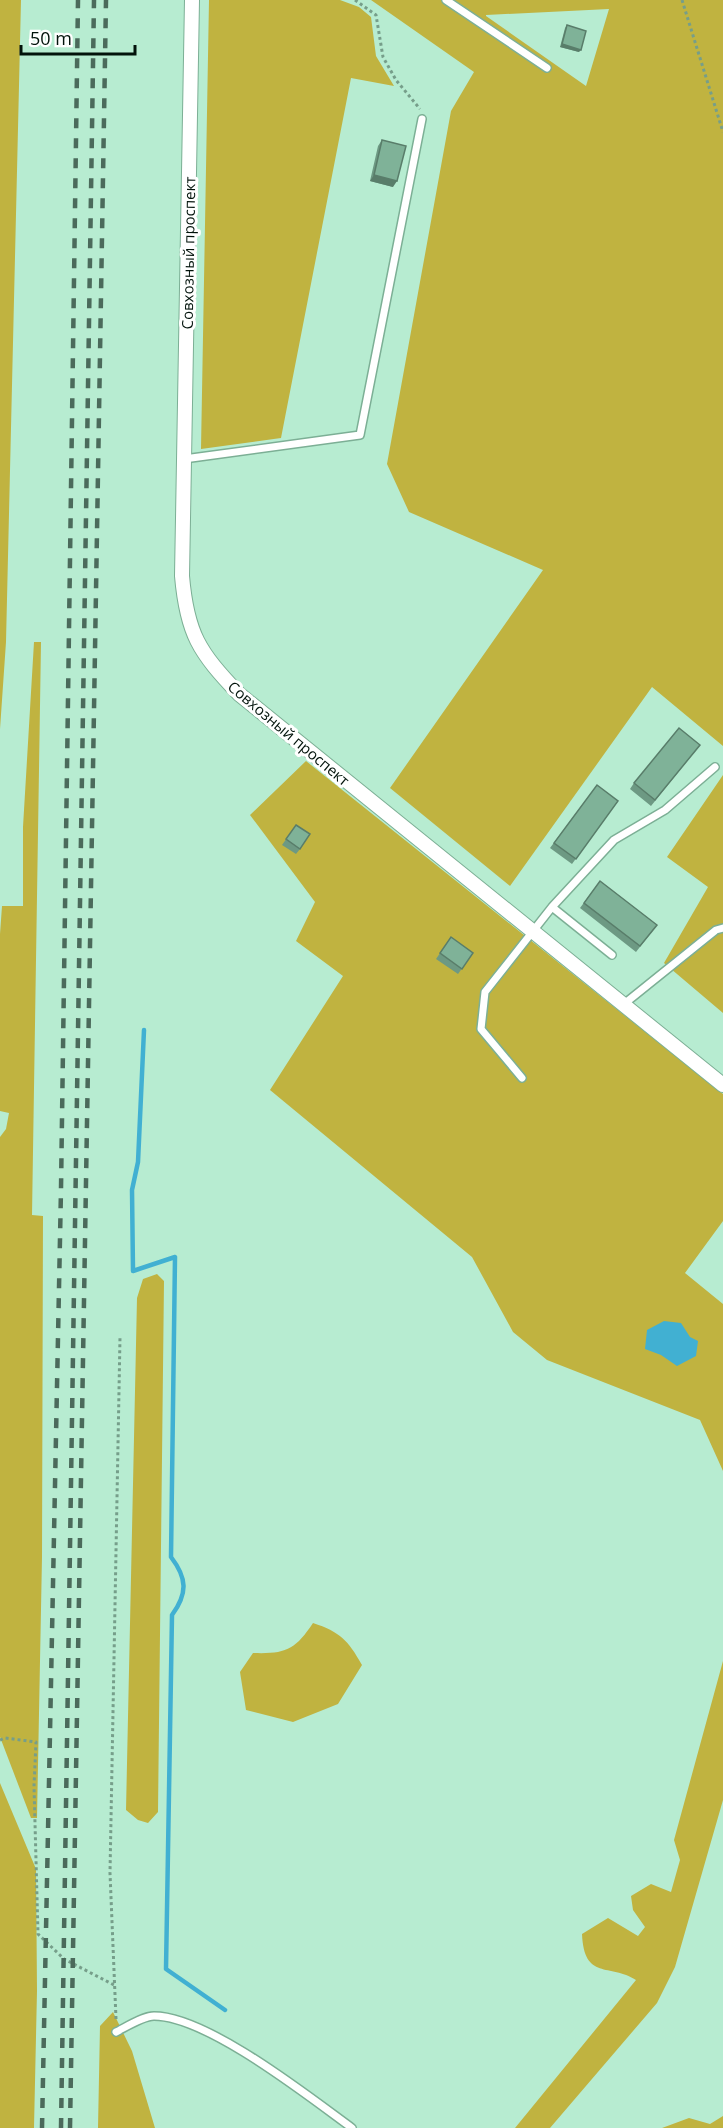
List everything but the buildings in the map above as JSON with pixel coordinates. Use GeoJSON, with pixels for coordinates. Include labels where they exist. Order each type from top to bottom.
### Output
{"type":"FeatureCollection","features":[{"type":"Feature","properties":{"kind":"street","name":"Совхозный проспект"},"geometry":{"type":"LineString","coordinates":[[192,0],[182,576],[185,612],[195,640],[214,668],[239,694],[723,1085]]}},
{"type":"Feature","properties":{"kind":"lane"},"geometry":{"type":"LineString","coordinates":[[446,0],[547,68]]}},
{"type":"Feature","properties":{"kind":"lane"},"geometry":{"type":"LineString","coordinates":[[184,459],[360,435],[422,119]]}},
{"type":"Feature","properties":{"kind":"lane"},"geometry":{"type":"LineString","coordinates":[[522,1078],[481,1029],[485,992],[552,908],[614,840],[665,810],[716,767]]}},
{"type":"Feature","properties":{"kind":"lane"},"geometry":{"type":"LineString","coordinates":[[552,908],[612,955]]}},
{"type":"Feature","properties":{"kind":"lane"},"geometry":{"type":"LineString","coordinates":[[624,1004],[716,930],[723,928]]}},
{"type":"Feature","properties":{"kind":"lane"},"geometry":{"type":"LineString","coordinates":[[116,2032],[152,2015],[177,2020],[216,2037],[263,2064],[352,2128]]}},
{"type":"Feature","properties":{"kind":"path"},"geometry":{"type":"LineString","coordinates":[[355,0],[376,15],[383,57],[396,80],[421,110],[422,119]]}},
{"type":"Feature","properties":{"kind":"path"},"geometry":{"type":"LineString","coordinates":[[682,0],[723,132]]}},
{"type":"Feature","properties":{"kind":"path"},"geometry":{"type":"LineString","coordinates":[[116,2032],[110,1874],[120,1338]]}},
{"type":"Feature","properties":{"kind":"path"},"geometry":{"type":"LineString","coordinates":[[0,1740],[6,1738],[36,1742],[34,1786],[39,1934],[64,1959],[114,1985]]}},
{"type":"Feature","properties":{"kind":"shaded area"},"geometry":{"type":"Polygon","coordinates":[[[0,0],[21,0],[6,642],[0,729],[0,0]]]}},
{"type":"Feature","properties":{"kind":"shaded area"},"geometry":{"type":"Polygon","coordinates":[[[209,0],[340,0],[359,7],[371,17],[376,56],[394,86],[351,78],[281,438],[201,449],[209,0]]]}},
{"type":"Feature","properties":{"kind":"shaded area"},"geometry":{"type":"Polygon","coordinates":[[[371,0],[723,0],[723,746],[652,687],[510,886],[390,788],[543,570],[409,512],[387,464],[451,111],[474,72],[371,0]],[[609,9],[486,15],[486,16],[586,86],[609,9]]]}},
{"type":"Feature","properties":{"kind":"shaded area"},"geometry":{"type":"Polygon","coordinates":[[[34,642],[41,642],[32,1215],[43,1216],[42,1557],[37,1818],[31,1818],[0,1737],[0,1137],[6,1129],[9,1113],[0,1111],[0,934],[2,906],[23,906],[23,827],[34,642]]]}},
{"type":"Feature","properties":{"kind":"shaded area"},"geometry":{"type":"Polygon","coordinates":[[[306,761],[723,1094],[723,1221],[685,1273],[723,1304],[723,1471],[700,1420],[547,1360],[513,1332],[472,1257],[270,1090],[343,976],[296,941],[315,902],[250,815],[306,761]]]}},
{"type":"Feature","properties":{"kind":"shaded area"},"geometry":{"type":"Polygon","coordinates":[[[723,775],[723,1013],[664,963],[708,887],[667,857],[723,775]]]}},
{"type":"Feature","properties":{"kind":"shaded area"},"geometry":{"type":"Polygon","coordinates":[[[157,1274],[164,1281],[158,1812],[148,1823],[138,1820],[126,1810],[137,1298],[143,1279],[157,1274]]]}},
{"type":"Feature","properties":{"kind":"shaded area"},"geometry":{"type":"Polygon","coordinates":[[[313,1623],[342,1638],[362,1665],[338,1704],[293,1722],[246,1710],[240,1672],[253,1653],[274,1653],[295,1645],[313,1623]]]}},
{"type":"Feature","properties":{"kind":"shaded area"},"geometry":{"type":"Polygon","coordinates":[[[723,1661],[723,1800],[675,1967],[657,2003],[550,2128],[515,2128],[636,1980],[593,1965],[584,1949],[582,1934],[608,1918],[638,1936],[645,1927],[633,1910],[631,1896],[651,1884],[671,1892],[680,1860],[674,1840],[723,1661]]]}},
{"type":"Feature","properties":{"kind":"shaded area"},"geometry":{"type":"Polygon","coordinates":[[[0,1783],[36,1869],[37,1991],[34,2128],[0,2128],[0,1783]]]}},
{"type":"Feature","properties":{"kind":"shaded area"},"geometry":{"type":"Polygon","coordinates":[[[113,2012],[132,2051],[155,2128],[98,2128],[100,2026],[113,2012]]]}},
{"type":"Feature","properties":{"kind":"shaded area"},"geometry":{"type":"Polygon","coordinates":[[[723,2116],[723,2128],[662,2128],[689,2118],[710,2124],[723,2116]]]}},
{"type":"Feature","properties":{"kind":"water"},"geometry":{"type":"Polygon","coordinates":[[[664,1321],[681,1323],[690,1337],[698,1341],[696,1356],[677,1366],[661,1355],[645,1349],[647,1330],[664,1321]]]}},
{"type":"Feature","properties":{"kind":"waterway"},"geometry":{"type":"LineString","coordinates":[[144,1030],[138,1162],[132,1190],[133,1271],[175,1257],[171,1557],[180,1572],[184,1586],[181,1600],[172,1615],[166,1969],[225,2010]]}},
{"type":"Feature","properties":{"kind":"railway"},"geometry":{"type":"LineString","coordinates":[[42,2128],[61,1189],[78,0]]}},
{"type":"Feature","properties":{"kind":"railway"},"geometry":{"type":"LineString","coordinates":[[61,2128],[94,0]]}},
{"type":"Feature","properties":{"kind":"railway"},"geometry":{"type":"LineString","coordinates":[[70,2128],[106,0]]}}]}
